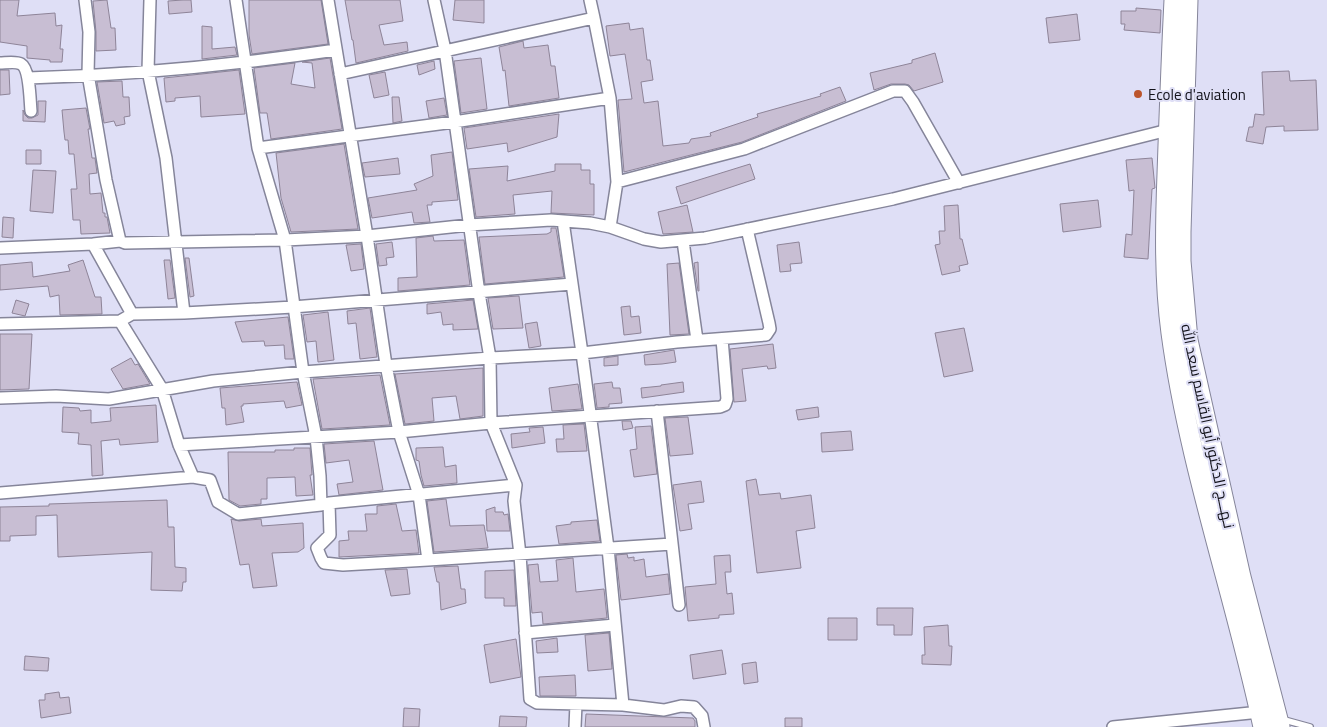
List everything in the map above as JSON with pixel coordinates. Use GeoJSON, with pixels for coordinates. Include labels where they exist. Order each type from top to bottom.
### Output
{"type":"FeatureCollection","features":[{"type":"Feature","properties":{"kind":"main road","name":"نـهـــج الدكتور أبو القاسم سعد الله"},"geometry":{"type":"LineString","coordinates":[[1174,0],[1168,130],[1166,261],[1169,313],[1176,365],[1205,495],[1270,721]]}},
{"type":"Feature","properties":{"kind":"main road","name":"نـهـــج الدكتور أبو القاسم سعد الله"},"geometry":{"type":"LineString","coordinates":[[1188,0],[1181,232],[1184,313],[1188,340],[1239,567],[1270,721]]}},
{"type":"Feature","properties":{"kind":"street"},"geometry":{"type":"LineString","coordinates":[[85,0],[89,32],[88,74],[106,180],[120,241]]}},
{"type":"Feature","properties":{"kind":"street"},"geometry":{"type":"LineString","coordinates":[[150,0],[148,71],[166,158],[184,313]]}},
{"type":"Feature","properties":{"kind":"street"},"geometry":{"type":"LineString","coordinates":[[236,0],[258,148],[285,240],[303,372],[316,437],[320,476],[330,535],[317,548],[324,563],[343,565],[672,544]]}},
{"type":"Feature","properties":{"kind":"street"},"geometry":{"type":"LineString","coordinates":[[328,0],[368,236],[386,365],[399,432],[419,495],[428,560]]}},
{"type":"Feature","properties":{"kind":"street"},"geometry":{"type":"LineString","coordinates":[[434,0],[445,50],[469,225],[490,358],[491,423],[516,485],[514,501],[520,555],[530,698],[537,703],[623,705],[664,710],[681,706],[694,707],[702,716],[704,727]]}},
{"type":"Feature","properties":{"kind":"street"},"geometry":{"type":"LineString","coordinates":[[590,0],[610,98],[617,182],[610,227]]}},
{"type":"Feature","properties":{"kind":"street"},"geometry":{"type":"LineString","coordinates":[[340,74],[594,18]]}},
{"type":"Feature","properties":{"kind":"street"},"geometry":{"type":"LineString","coordinates":[[28,78],[246,63],[336,50]]}},
{"type":"Feature","properties":{"kind":"street"},"geometry":{"type":"LineString","coordinates":[[0,64],[21,64],[28,78],[31,111]]}},
{"type":"Feature","properties":{"kind":"street"},"geometry":{"type":"LineString","coordinates":[[617,182],[744,149],[885,94],[905,91],[914,102],[959,183]]}},
{"type":"Feature","properties":{"kind":"street"},"geometry":{"type":"LineString","coordinates":[[258,148],[454,122],[610,98]]}},
{"type":"Feature","properties":{"kind":"street"},"geometry":{"type":"LineString","coordinates":[[0,248],[120,241],[125,243],[285,240],[368,236],[469,225],[563,221],[610,227],[644,239],[661,242],[683,241],[893,199],[1168,130]]}},
{"type":"Feature","properties":{"kind":"street"},"geometry":{"type":"LineString","coordinates":[[563,221],[608,548],[623,705]]}},
{"type":"Feature","properties":{"kind":"street"},"geometry":{"type":"LineString","coordinates":[[0,398],[56,396],[110,398],[213,381],[303,372],[582,353],[697,340],[766,335],[770,329],[747,229]]}},
{"type":"Feature","properties":{"kind":"street"},"geometry":{"type":"LineString","coordinates":[[683,241],[697,340]]}},
{"type":"Feature","properties":{"kind":"street"},"geometry":{"type":"LineString","coordinates":[[93,244],[132,314]]}},
{"type":"Feature","properties":{"kind":"street"},"geometry":{"type":"LineString","coordinates":[[0,324],[120,321],[132,314],[293,308],[572,284]]}},
{"type":"Feature","properties":{"kind":"street"},"geometry":{"type":"LineString","coordinates":[[120,321],[162,389],[179,445],[193,477]]}},
{"type":"Feature","properties":{"kind":"street"},"geometry":{"type":"LineString","coordinates":[[179,445],[399,432],[491,423],[720,407],[726,405],[728,399],[722,339]]}},
{"type":"Feature","properties":{"kind":"street"},"geometry":{"type":"LineString","coordinates":[[658,411],[679,605]]}},
{"type":"Feature","properties":{"kind":"street"},"geometry":{"type":"LineString","coordinates":[[0,493],[193,477],[210,480],[218,502],[238,514],[516,485]]}},
{"type":"Feature","properties":{"kind":"street"},"geometry":{"type":"LineString","coordinates":[[525,633],[615,625]]}},
{"type":"Feature","properties":{"kind":"street"},"geometry":{"type":"LineString","coordinates":[[575,727],[576,704]]}},
{"type":"Feature","properties":{"kind":"street"},"geometry":{"type":"LineString","coordinates":[[1113,727],[1270,721]]}},
{"type":"Feature","properties":{"kind":"lane"},"geometry":{"type":"LineString","coordinates":[[1270,721],[1310,727]]}},
{"type":"Feature","properties":{"kind":"building"},"geometry":{"type":"Polygon","coordinates":[[[0,0],[19,0],[17,16],[55,13],[56,26],[62,25],[60,49],[63,49],[62,62],[27,58],[27,46],[0,42],[0,0]]]}},
{"type":"Feature","properties":{"kind":"building"},"geometry":{"type":"Polygon","coordinates":[[[107,0],[111,28],[115,28],[116,50],[96,51],[93,1],[107,0]]]}},
{"type":"Feature","properties":{"kind":"building"},"geometry":{"type":"Polygon","coordinates":[[[191,0],[192,12],[169,14],[168,1],[191,0]]]}},
{"type":"Feature","properties":{"kind":"building"},"geometry":{"type":"Polygon","coordinates":[[[249,0],[321,0],[328,44],[252,54],[249,35],[249,0]]]}},
{"type":"Feature","properties":{"kind":"building"},"geometry":{"type":"Polygon","coordinates":[[[345,0],[400,0],[403,21],[379,25],[384,45],[407,42],[408,51],[356,63],[345,0]]]}},
{"type":"Feature","properties":{"kind":"building"},"geometry":{"type":"Polygon","coordinates":[[[455,0],[484,0],[484,23],[453,20],[455,0]]]}},
{"type":"Feature","properties":{"kind":"building"},"geometry":{"type":"Polygon","coordinates":[[[1136,8],[1161,10],[1160,33],[1124,30],[1125,24],[1121,24],[1121,11],[1136,11],[1136,8]]]}},
{"type":"Feature","properties":{"kind":"building"},"geometry":{"type":"Polygon","coordinates":[[[1077,14],[1080,40],[1049,43],[1046,18],[1077,14]]]}},
{"type":"Feature","properties":{"kind":"building"},"geometry":{"type":"Polygon","coordinates":[[[629,23],[630,30],[643,28],[647,60],[650,60],[653,80],[641,82],[644,103],[658,101],[663,146],[689,143],[691,139],[711,136],[710,133],[758,117],[757,114],[821,96],[820,94],[840,87],[846,101],[742,142],[624,172],[618,100],[632,99],[625,54],[610,56],[606,26],[629,23]]]}},
{"type":"Feature","properties":{"kind":"building"},"geometry":{"type":"Polygon","coordinates":[[[202,26],[212,27],[212,49],[235,47],[237,55],[202,59],[202,26]]]}},
{"type":"Feature","properties":{"kind":"building"},"geometry":{"type":"Polygon","coordinates":[[[523,41],[524,48],[548,45],[551,66],[555,66],[559,98],[509,106],[505,70],[503,71],[499,47],[523,41]]]}},
{"type":"Feature","properties":{"kind":"building"},"geometry":{"type":"Polygon","coordinates":[[[935,53],[943,82],[914,91],[909,85],[905,84],[891,84],[874,90],[870,73],[912,63],[912,60],[935,53]]]}},
{"type":"Feature","properties":{"kind":"building"},"geometry":{"type":"Polygon","coordinates":[[[330,58],[342,129],[271,139],[267,113],[260,113],[254,68],[295,63],[291,84],[315,88],[312,63],[302,62],[330,58]]]}},
{"type":"Feature","properties":{"kind":"building"},"geometry":{"type":"Polygon","coordinates":[[[481,58],[487,109],[461,113],[454,61],[481,58]]]}},
{"type":"Feature","properties":{"kind":"building"},"geometry":{"type":"Polygon","coordinates":[[[434,61],[435,69],[419,75],[417,65],[434,61]]]}},
{"type":"Feature","properties":{"kind":"building"},"geometry":{"type":"Polygon","coordinates":[[[0,70],[9,70],[10,94],[0,95],[0,70]]]}},
{"type":"Feature","properties":{"kind":"building"},"geometry":{"type":"Polygon","coordinates":[[[239,70],[245,114],[201,117],[200,96],[175,98],[175,101],[166,102],[164,78],[239,70]]]}},
{"type":"Feature","properties":{"kind":"building"},"geometry":{"type":"Polygon","coordinates":[[[1289,71],[1290,81],[1316,80],[1318,130],[1284,131],[1284,126],[1266,127],[1263,144],[1246,141],[1249,127],[1253,127],[1255,114],[1264,115],[1262,72],[1289,71]]]}},
{"type":"Feature","properties":{"kind":"building"},"geometry":{"type":"Polygon","coordinates":[[[385,72],[389,95],[374,98],[369,75],[385,72]]]}},
{"type":"Feature","properties":{"kind":"building"},"geometry":{"type":"Polygon","coordinates":[[[122,81],[123,97],[129,97],[130,116],[124,117],[125,124],[116,126],[114,121],[104,123],[97,82],[122,81]]]}},
{"type":"Feature","properties":{"kind":"building"},"geometry":{"type":"Polygon","coordinates":[[[392,97],[399,97],[402,121],[393,123],[392,97]]]}},
{"type":"Feature","properties":{"kind":"building"},"geometry":{"type":"Polygon","coordinates":[[[444,98],[447,115],[429,118],[426,101],[444,98]]]}},
{"type":"Feature","properties":{"kind":"building"},"geometry":{"type":"Polygon","coordinates":[[[38,101],[46,101],[45,122],[23,121],[23,110],[28,118],[38,115],[38,101]]]}},
{"type":"Feature","properties":{"kind":"building"},"geometry":{"type":"Polygon","coordinates":[[[86,108],[92,158],[95,158],[97,173],[89,174],[90,194],[101,193],[103,213],[107,217],[110,233],[81,234],[80,220],[73,220],[71,189],[77,189],[74,154],[69,154],[68,140],[65,140],[62,110],[86,108]]]}},
{"type":"Feature","properties":{"kind":"building"},"geometry":{"type":"Polygon","coordinates":[[[559,114],[557,137],[508,152],[507,143],[467,149],[464,128],[559,114]]]}},
{"type":"Feature","properties":{"kind":"building"},"geometry":{"type":"Polygon","coordinates":[[[344,144],[358,229],[291,232],[281,198],[276,153],[344,144]]]}},
{"type":"Feature","properties":{"kind":"building"},"geometry":{"type":"Polygon","coordinates":[[[26,150],[41,150],[41,164],[26,164],[26,150]]]}},
{"type":"Feature","properties":{"kind":"building"},"geometry":{"type":"Polygon","coordinates":[[[452,152],[458,200],[432,202],[432,205],[427,205],[430,222],[414,223],[412,212],[372,218],[368,198],[417,190],[414,184],[433,176],[431,155],[452,152]]]}},
{"type":"Feature","properties":{"kind":"building"},"geometry":{"type":"Polygon","coordinates":[[[398,158],[400,174],[365,177],[362,163],[398,158]]]}},
{"type":"Feature","properties":{"kind":"building"},"geometry":{"type":"Polygon","coordinates":[[[1152,158],[1155,188],[1152,189],[1148,259],[1124,257],[1126,234],[1132,235],[1134,190],[1129,191],[1126,160],[1152,158]]]}},
{"type":"Feature","properties":{"kind":"building"},"geometry":{"type":"Polygon","coordinates":[[[555,164],[581,164],[581,170],[590,170],[590,184],[594,184],[594,215],[551,213],[552,191],[513,195],[515,214],[476,217],[469,169],[508,166],[507,181],[555,171],[555,164]]]}},
{"type":"Feature","properties":{"kind":"building"},"geometry":{"type":"Polygon","coordinates":[[[750,164],[755,179],[681,204],[676,187],[750,164]]]}},
{"type":"Feature","properties":{"kind":"building"},"geometry":{"type":"Polygon","coordinates":[[[33,170],[56,171],[53,213],[30,211],[33,170]]]}},
{"type":"Feature","properties":{"kind":"building"},"geometry":{"type":"Polygon","coordinates":[[[1098,200],[1101,227],[1063,232],[1060,204],[1098,200]]]}},
{"type":"Feature","properties":{"kind":"building"},"geometry":{"type":"Polygon","coordinates":[[[687,205],[693,232],[663,234],[658,212],[687,205]]]}},
{"type":"Feature","properties":{"kind":"building"},"geometry":{"type":"Polygon","coordinates":[[[958,205],[960,239],[962,239],[968,264],[959,266],[960,271],[942,275],[935,245],[940,244],[939,231],[945,231],[944,206],[958,205]]]}},
{"type":"Feature","properties":{"kind":"building"},"geometry":{"type":"Polygon","coordinates":[[[3,217],[14,218],[13,238],[2,237],[3,217]]]}},
{"type":"Feature","properties":{"kind":"building"},"geometry":{"type":"Polygon","coordinates":[[[551,228],[556,228],[564,277],[485,284],[479,237],[547,234],[551,232],[551,228]]]}},
{"type":"Feature","properties":{"kind":"building"},"geometry":{"type":"Polygon","coordinates":[[[433,236],[434,241],[464,240],[470,285],[398,291],[398,278],[417,277],[416,238],[433,236]]]}},
{"type":"Feature","properties":{"kind":"building"},"geometry":{"type":"Polygon","coordinates":[[[392,242],[394,257],[386,258],[387,265],[379,266],[376,244],[392,242]]]}},
{"type":"Feature","properties":{"kind":"building"},"geometry":{"type":"Polygon","coordinates":[[[799,242],[802,263],[790,264],[791,271],[780,272],[777,245],[799,242]]]}},
{"type":"Feature","properties":{"kind":"building"},"geometry":{"type":"Polygon","coordinates":[[[361,244],[364,269],[351,271],[346,245],[361,244]]]}},
{"type":"Feature","properties":{"kind":"building"},"geometry":{"type":"Polygon","coordinates":[[[185,258],[189,258],[194,296],[190,297],[185,258]]]}},
{"type":"Feature","properties":{"kind":"building"},"geometry":{"type":"Polygon","coordinates":[[[83,260],[95,297],[101,297],[102,314],[60,315],[59,295],[50,297],[48,286],[0,290],[0,265],[32,262],[33,277],[70,271],[68,265],[83,260]]]}},
{"type":"Feature","properties":{"kind":"building"},"geometry":{"type":"Polygon","coordinates":[[[164,260],[170,260],[175,298],[168,299],[164,260]]]}},
{"type":"Feature","properties":{"kind":"building"},"geometry":{"type":"Polygon","coordinates":[[[698,262],[699,291],[694,263],[698,262]]]}},
{"type":"Feature","properties":{"kind":"building"},"geometry":{"type":"Polygon","coordinates":[[[679,263],[689,334],[670,335],[667,264],[679,263]]]}},
{"type":"Feature","properties":{"kind":"building"},"geometry":{"type":"Polygon","coordinates":[[[519,296],[523,328],[493,329],[488,298],[519,296]]]}},
{"type":"Feature","properties":{"kind":"building"},"geometry":{"type":"Polygon","coordinates":[[[16,300],[29,304],[25,316],[12,313],[16,300]]]}},
{"type":"Feature","properties":{"kind":"building"},"geometry":{"type":"Polygon","coordinates":[[[473,300],[478,329],[453,330],[453,324],[443,325],[441,312],[427,314],[427,304],[473,300]]]}},
{"type":"Feature","properties":{"kind":"building"},"geometry":{"type":"Polygon","coordinates":[[[630,306],[631,317],[639,316],[641,333],[624,335],[621,307],[630,306]]]}},
{"type":"Feature","properties":{"kind":"building"},"geometry":{"type":"Polygon","coordinates":[[[370,308],[377,357],[360,359],[356,323],[348,324],[347,311],[370,308]]]}},
{"type":"Feature","properties":{"kind":"building"},"geometry":{"type":"Polygon","coordinates":[[[328,312],[334,360],[318,362],[316,341],[307,342],[303,315],[328,312]]]}},
{"type":"Feature","properties":{"kind":"building"},"geometry":{"type":"Polygon","coordinates":[[[288,317],[294,359],[285,359],[284,345],[265,346],[264,341],[242,342],[235,322],[288,317]]]}},
{"type":"Feature","properties":{"kind":"building"},"geometry":{"type":"Polygon","coordinates":[[[537,322],[541,346],[529,348],[525,324],[537,322]]]}},
{"type":"Feature","properties":{"kind":"building"},"geometry":{"type":"Polygon","coordinates":[[[964,328],[973,371],[944,377],[935,333],[964,328]]]}},
{"type":"Feature","properties":{"kind":"building"},"geometry":{"type":"Polygon","coordinates":[[[0,334],[32,334],[29,389],[0,390],[0,334]]]}},
{"type":"Feature","properties":{"kind":"building"},"geometry":{"type":"Polygon","coordinates":[[[773,344],[776,368],[768,369],[767,366],[742,369],[746,401],[734,402],[730,349],[773,344]]]}},
{"type":"Feature","properties":{"kind":"building"},"geometry":{"type":"Polygon","coordinates":[[[674,350],[676,362],[645,365],[644,355],[674,350]]]}},
{"type":"Feature","properties":{"kind":"building"},"geometry":{"type":"Polygon","coordinates":[[[618,356],[618,365],[604,366],[604,358],[618,356]]]}},
{"type":"Feature","properties":{"kind":"building"},"geometry":{"type":"Polygon","coordinates":[[[131,358],[135,365],[138,364],[150,384],[123,389],[111,369],[131,358]]]}},
{"type":"Feature","properties":{"kind":"building"},"geometry":{"type":"Polygon","coordinates":[[[483,368],[483,416],[460,419],[456,396],[432,398],[434,421],[405,424],[395,374],[483,368]]]}},
{"type":"Feature","properties":{"kind":"building"},"geometry":{"type":"Polygon","coordinates":[[[380,375],[390,425],[322,429],[313,379],[380,375]]]}},
{"type":"Feature","properties":{"kind":"building"},"geometry":{"type":"Polygon","coordinates":[[[297,382],[302,405],[286,408],[284,401],[243,404],[241,406],[244,422],[226,425],[225,408],[222,408],[220,388],[297,382]]]}},
{"type":"Feature","properties":{"kind":"building"},"geometry":{"type":"Polygon","coordinates":[[[612,382],[613,388],[620,388],[622,403],[609,404],[609,407],[597,408],[594,384],[612,382]]]}},
{"type":"Feature","properties":{"kind":"building"},"geometry":{"type":"Polygon","coordinates":[[[683,382],[684,392],[642,398],[641,388],[683,382]]]}},
{"type":"Feature","properties":{"kind":"building"},"geometry":{"type":"Polygon","coordinates":[[[578,384],[582,409],[552,411],[549,388],[578,384]]]}},
{"type":"Feature","properties":{"kind":"building"},"geometry":{"type":"Polygon","coordinates":[[[156,405],[158,442],[120,445],[119,439],[101,441],[103,475],[92,476],[91,445],[78,444],[79,433],[62,432],[63,407],[79,408],[80,411],[91,410],[91,423],[111,421],[110,408],[156,405]]]}},
{"type":"Feature","properties":{"kind":"building"},"geometry":{"type":"Polygon","coordinates":[[[818,407],[819,417],[798,420],[796,410],[818,407]]]}},
{"type":"Feature","properties":{"kind":"building"},"geometry":{"type":"Polygon","coordinates":[[[688,417],[693,454],[670,456],[665,418],[688,417]]]}},
{"type":"Feature","properties":{"kind":"building"},"geometry":{"type":"Polygon","coordinates":[[[622,421],[631,421],[633,428],[623,430],[622,421]]]}},
{"type":"Feature","properties":{"kind":"building"},"geometry":{"type":"Polygon","coordinates":[[[584,424],[587,451],[557,452],[556,439],[564,439],[563,425],[584,424]]]}},
{"type":"Feature","properties":{"kind":"building"},"geometry":{"type":"Polygon","coordinates":[[[651,426],[657,474],[634,477],[630,450],[637,449],[635,427],[651,426]]]}},
{"type":"Feature","properties":{"kind":"building"},"geometry":{"type":"Polygon","coordinates":[[[543,427],[545,443],[512,448],[511,434],[530,432],[529,428],[543,427]]]}},
{"type":"Feature","properties":{"kind":"building"},"geometry":{"type":"Polygon","coordinates":[[[851,431],[853,450],[822,452],[821,433],[851,431]]]}},
{"type":"Feature","properties":{"kind":"building"},"geometry":{"type":"Polygon","coordinates":[[[374,441],[383,490],[339,495],[337,484],[353,482],[349,460],[326,463],[324,444],[374,441]]]}},
{"type":"Feature","properties":{"kind":"building"},"geometry":{"type":"Polygon","coordinates":[[[443,447],[445,467],[456,465],[457,483],[424,486],[419,461],[416,460],[416,448],[443,447]]]}},
{"type":"Feature","properties":{"kind":"building"},"geometry":{"type":"Polygon","coordinates":[[[294,448],[310,448],[312,475],[310,475],[313,495],[296,496],[295,477],[267,478],[267,499],[261,499],[261,504],[240,506],[229,500],[228,452],[275,452],[275,450],[294,450],[294,448]]]}},
{"type":"Feature","properties":{"kind":"building"},"geometry":{"type":"Polygon","coordinates":[[[756,479],[759,495],[780,493],[781,499],[811,495],[815,528],[796,531],[801,568],[757,573],[746,481],[756,479]]]}},
{"type":"Feature","properties":{"kind":"building"},"geometry":{"type":"Polygon","coordinates":[[[701,481],[704,502],[688,504],[692,529],[680,531],[673,485],[701,481]]]}},
{"type":"Feature","properties":{"kind":"building"},"geometry":{"type":"Polygon","coordinates":[[[446,499],[450,526],[484,525],[488,548],[434,552],[427,501],[446,499]]]}},
{"type":"Feature","properties":{"kind":"building"},"geometry":{"type":"Polygon","coordinates":[[[167,500],[168,527],[174,527],[175,567],[186,568],[186,582],[183,582],[182,591],[151,590],[152,552],[58,557],[57,515],[36,516],[36,535],[10,536],[10,541],[0,541],[0,507],[167,500]]]}},
{"type":"Feature","properties":{"kind":"building"},"geometry":{"type":"Polygon","coordinates":[[[396,504],[402,531],[416,530],[419,553],[339,557],[339,541],[349,540],[348,531],[367,531],[365,514],[377,514],[377,506],[396,504]]]}},
{"type":"Feature","properties":{"kind":"building"},"geometry":{"type":"Polygon","coordinates":[[[495,507],[495,512],[503,512],[504,515],[508,514],[510,531],[487,531],[486,510],[495,507]]]}},
{"type":"Feature","properties":{"kind":"building"},"geometry":{"type":"Polygon","coordinates":[[[231,519],[239,521],[261,519],[262,526],[303,523],[304,548],[298,552],[272,553],[277,586],[253,588],[249,564],[240,565],[231,519]]]}},
{"type":"Feature","properties":{"kind":"building"},"geometry":{"type":"Polygon","coordinates":[[[597,520],[600,541],[559,544],[556,526],[571,524],[571,522],[597,520]]]}},
{"type":"Feature","properties":{"kind":"building"},"geometry":{"type":"Polygon","coordinates":[[[627,554],[628,558],[634,557],[634,561],[644,559],[646,577],[668,574],[670,594],[621,600],[616,555],[627,554]]]}},
{"type":"Feature","properties":{"kind":"building"},"geometry":{"type":"Polygon","coordinates":[[[730,555],[731,572],[725,572],[727,594],[732,593],[734,614],[719,615],[719,618],[688,621],[685,587],[716,584],[714,556],[730,555]]]}},
{"type":"Feature","properties":{"kind":"building"},"geometry":{"type":"Polygon","coordinates":[[[573,558],[576,592],[604,589],[607,618],[543,624],[542,612],[532,613],[528,565],[538,564],[540,582],[558,581],[556,560],[573,558]]]}},
{"type":"Feature","properties":{"kind":"building"},"geometry":{"type":"Polygon","coordinates":[[[458,566],[461,589],[465,589],[466,603],[441,610],[439,582],[437,582],[434,567],[458,566]]]}},
{"type":"Feature","properties":{"kind":"building"},"geometry":{"type":"Polygon","coordinates":[[[407,569],[410,594],[391,596],[385,570],[407,569]]]}},
{"type":"Feature","properties":{"kind":"building"},"geometry":{"type":"Polygon","coordinates":[[[514,570],[516,606],[504,606],[504,598],[485,598],[485,571],[514,570]]]}},
{"type":"Feature","properties":{"kind":"building"},"geometry":{"type":"Polygon","coordinates":[[[877,608],[913,608],[912,635],[894,635],[894,625],[877,625],[877,608]]]}},
{"type":"Feature","properties":{"kind":"building"},"geometry":{"type":"Polygon","coordinates":[[[828,618],[857,618],[857,640],[828,640],[828,618]]]}},
{"type":"Feature","properties":{"kind":"building"},"geometry":{"type":"Polygon","coordinates":[[[948,625],[949,646],[952,646],[951,665],[922,664],[922,655],[925,655],[924,627],[948,625]]]}},
{"type":"Feature","properties":{"kind":"building"},"geometry":{"type":"Polygon","coordinates":[[[609,633],[612,669],[588,671],[585,635],[609,633]]]}},
{"type":"Feature","properties":{"kind":"building"},"geometry":{"type":"Polygon","coordinates":[[[557,638],[558,652],[537,653],[536,641],[557,638]]]}},
{"type":"Feature","properties":{"kind":"building"},"geometry":{"type":"Polygon","coordinates":[[[516,639],[521,677],[490,683],[484,645],[516,639]]]}},
{"type":"Feature","properties":{"kind":"building"},"geometry":{"type":"Polygon","coordinates":[[[722,650],[726,674],[693,679],[690,655],[722,650]]]}},
{"type":"Feature","properties":{"kind":"building"},"geometry":{"type":"Polygon","coordinates":[[[25,656],[49,658],[48,671],[24,670],[25,656]]]}},
{"type":"Feature","properties":{"kind":"building"},"geometry":{"type":"Polygon","coordinates":[[[756,662],[758,682],[744,684],[742,664],[756,662]]]}},
{"type":"Feature","properties":{"kind":"building"},"geometry":{"type":"Polygon","coordinates":[[[575,675],[576,696],[540,696],[539,677],[575,675]]]}},
{"type":"Feature","properties":{"kind":"building"},"geometry":{"type":"Polygon","coordinates":[[[59,692],[60,698],[69,697],[71,713],[41,718],[39,700],[45,700],[45,694],[59,692]]]}},
{"type":"Feature","properties":{"kind":"building"},"geometry":{"type":"Polygon","coordinates":[[[404,708],[420,709],[419,727],[403,727],[404,708]]]}},
{"type":"Feature","properties":{"kind":"building"},"geometry":{"type":"Polygon","coordinates":[[[586,714],[693,718],[695,727],[585,727],[586,714]]]}},
{"type":"Feature","properties":{"kind":"building"},"geometry":{"type":"Polygon","coordinates":[[[500,716],[527,717],[526,727],[499,727],[500,716]]]}},
{"type":"Feature","properties":{"kind":"building"},"geometry":{"type":"Polygon","coordinates":[[[785,718],[802,718],[802,727],[785,727],[785,718]]]}},
{"type":"Feature","properties":{"kind":"place","name":"Ecole d'aviation"},"geometry":{"type":"Point","coordinates":[1138,94]}}]}
